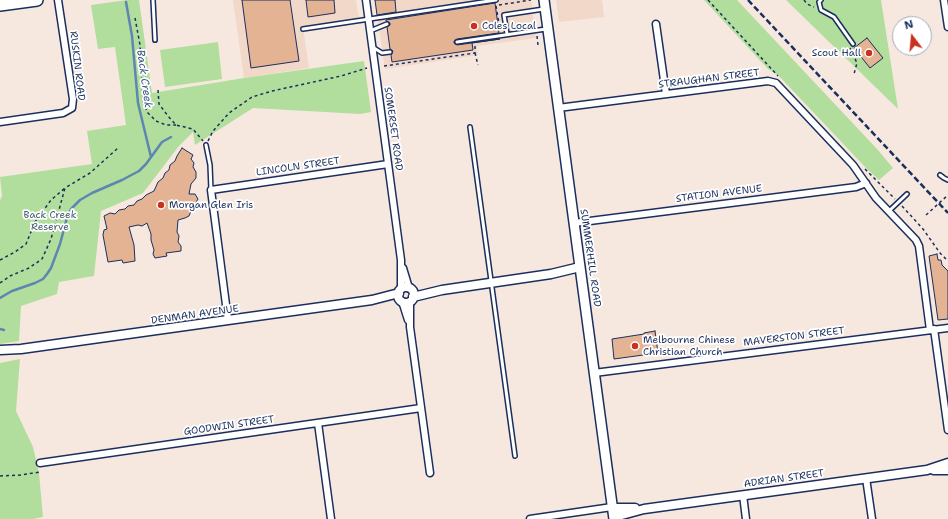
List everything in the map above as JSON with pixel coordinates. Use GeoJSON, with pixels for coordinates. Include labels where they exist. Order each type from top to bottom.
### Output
{"type":"FeatureCollection","features":[{"type":"Feature","properties":{"kind":"highway"},"geometry":{"type":"LineString","coordinates":[[0,5],[37,0]]}},
{"type":"Feature","properties":{"kind":"main road","name":"SUMMERHILL ROAD"},"geometry":{"type":"LineString","coordinates":[[544,5],[613,513]]}},
{"type":"Feature","properties":{"kind":"street","name":"RUSKIN ROAD"},"geometry":{"type":"LineString","coordinates":[[0,122],[63,113],[72,108],[73,99],[58,0]]}},
{"type":"Feature","properties":{"kind":"street","name":"SOMERSET ROAD"},"geometry":{"type":"LineString","coordinates":[[366,0],[430,473]]}},
{"type":"Feature","properties":{"kind":"street"},"geometry":{"type":"LineString","coordinates":[[944,0],[948,27]]}},
{"type":"Feature","properties":{"kind":"street"},"geometry":{"type":"LineString","coordinates":[[656,24],[666,94]]}},
{"type":"Feature","properties":{"kind":"street","name":"STRAUGHAN STREET"},"geometry":{"type":"LineString","coordinates":[[558,108],[768,81],[774,82],[853,165],[866,183]]}},
{"type":"Feature","properties":{"kind":"street","name":"LINCOLN STREET"},"geometry":{"type":"LineString","coordinates":[[211,190],[388,164]]}},
{"type":"Feature","properties":{"kind":"street"},"geometry":{"type":"LineString","coordinates":[[866,183],[876,198],[918,243],[948,430]]}},
{"type":"Feature","properties":{"kind":"street","name":"STATION AVENUE"},"geometry":{"type":"LineString","coordinates":[[574,223],[856,187],[866,183]]}},
{"type":"Feature","properties":{"kind":"street"},"geometry":{"type":"LineString","coordinates":[[211,190],[228,320]]}},
{"type":"Feature","properties":{"kind":"street","name":"DENMAN AVENUE"},"geometry":{"type":"LineString","coordinates":[[0,350],[21,349],[580,270]]}},
{"type":"Feature","properties":{"kind":"street","name":"MAVERSTON STREET"},"geometry":{"type":"LineString","coordinates":[[594,373],[948,328]]}},
{"type":"Feature","properties":{"kind":"street","name":"DENMAN AVENUE"},"geometry":{"type":"LineString","coordinates":[[0,356],[21,349]]}},
{"type":"Feature","properties":{"kind":"street","name":"GOODWIN STREET"},"geometry":{"type":"LineString","coordinates":[[40,463],[421,408]]}},
{"type":"Feature","properties":{"kind":"street"},"geometry":{"type":"LineString","coordinates":[[318,423],[331,519]]}},
{"type":"Feature","properties":{"kind":"street","name":"ADRIAN STREET"},"geometry":{"type":"LineString","coordinates":[[927,470],[948,462]]}},
{"type":"Feature","properties":{"kind":"street","name":"ADRIAN STREET"},"geometry":{"type":"LineString","coordinates":[[613,513],[927,470],[948,470]]}},
{"type":"Feature","properties":{"kind":"street"},"geometry":{"type":"LineString","coordinates":[[866,478],[872,519]]}},
{"type":"Feature","properties":{"kind":"street"},"geometry":{"type":"LineString","coordinates":[[743,495],[746,519]]}},
{"type":"Feature","properties":{"kind":"street"},"geometry":{"type":"LineString","coordinates":[[530,519],[613,513]]}},
{"type":"Feature","properties":{"kind":"lane"},"geometry":{"type":"LineString","coordinates":[[153,0],[155,40]]}},
{"type":"Feature","properties":{"kind":"lane"},"geometry":{"type":"LineString","coordinates":[[303,29],[496,0]]}},
{"type":"Feature","properties":{"kind":"lane"},"geometry":{"type":"LineString","coordinates":[[821,0],[819,2],[821,10],[834,17],[853,44]]}},
{"type":"Feature","properties":{"kind":"lane"},"geometry":{"type":"LineString","coordinates":[[507,34],[504,14],[544,5]]}},
{"type":"Feature","properties":{"kind":"lane"},"geometry":{"type":"LineString","coordinates":[[370,31],[386,24]]}},
{"type":"Feature","properties":{"kind":"lane"},"geometry":{"type":"LineString","coordinates":[[457,42],[548,28]]}},
{"type":"Feature","properties":{"kind":"lane"},"geometry":{"type":"LineString","coordinates":[[372,47],[382,53],[390,52]]}},
{"type":"Feature","properties":{"kind":"lane"},"geometry":{"type":"LineString","coordinates":[[470,127],[515,456]]}},
{"type":"Feature","properties":{"kind":"lane"},"geometry":{"type":"LineString","coordinates":[[206,145],[211,190]]}},
{"type":"Feature","properties":{"kind":"lane"},"geometry":{"type":"LineString","coordinates":[[940,175],[948,180]]}},
{"type":"Feature","properties":{"kind":"lane"},"geometry":{"type":"LineString","coordinates":[[889,211],[907,194]]}},
{"type":"Feature","properties":{"kind":"path"},"geometry":{"type":"LineString","coordinates":[[708,0],[780,78]]}},
{"type":"Feature","properties":{"kind":"path"},"geometry":{"type":"LineString","coordinates":[[804,0],[807,4],[821,10]]}},
{"type":"Feature","properties":{"kind":"path"},"geometry":{"type":"LineString","coordinates":[[135,18],[140,45],[143,101],[147,112],[156,121],[166,125],[176,125],[193,129],[206,145],[213,132],[229,113],[252,98],[272,91],[341,76],[367,68]]}},
{"type":"Feature","properties":{"kind":"path"},"geometry":{"type":"LineString","coordinates":[[537,36],[538,45],[550,44]]}},
{"type":"Feature","properties":{"kind":"path"},"geometry":{"type":"LineString","coordinates":[[474,44],[478,65]]}},
{"type":"Feature","properties":{"kind":"path"},"geometry":{"type":"LineString","coordinates":[[850,49],[857,63],[854,74]]}},
{"type":"Feature","properties":{"kind":"path"},"geometry":{"type":"LineString","coordinates":[[384,66],[476,53]]}},
{"type":"Feature","properties":{"kind":"path"},"geometry":{"type":"LineString","coordinates":[[158,90],[159,104],[176,125]]}},
{"type":"Feature","properties":{"kind":"path"},"geometry":{"type":"LineString","coordinates":[[0,260],[26,244],[35,222],[51,200],[65,188],[90,173],[118,148]]}},
{"type":"Feature","properties":{"kind":"path"},"geometry":{"type":"LineString","coordinates":[[0,283],[42,259],[51,239],[65,188]]}},
{"type":"Feature","properties":{"kind":"path"},"geometry":{"type":"LineString","coordinates":[[926,215],[948,195]]}},
{"type":"Feature","properties":{"kind":"path"},"geometry":{"type":"LineString","coordinates":[[940,253],[948,261]]}},
{"type":"Feature","properties":{"kind":"path"},"geometry":{"type":"LineString","coordinates":[[0,476],[40,472]]}},
{"type":"Feature","properties":{"kind":"shaded area"},"geometry":{"type":"Polygon","coordinates":[[[233,0],[356,0],[359,19],[303,27],[309,68],[244,78],[233,0]]]}},
{"type":"Feature","properties":{"kind":"shaded area"},"geometry":{"type":"Polygon","coordinates":[[[375,0],[531,0],[536,38],[477,46],[478,55],[385,69],[375,0]]]}},
{"type":"Feature","properties":{"kind":"shaded area"},"geometry":{"type":"Polygon","coordinates":[[[556,0],[602,0],[604,17],[559,22],[556,0]]]}},
{"type":"Feature","properties":{"kind":"green space","name":"Back Creek Reserve"},"geometry":{"type":"Polygon","coordinates":[[[127,0],[139,0],[152,93],[364,61],[371,112],[360,114],[253,108],[195,145],[193,132],[179,146],[143,193],[101,211],[94,276],[59,282],[57,294],[21,306],[19,341],[0,344],[0,200],[2,196],[0,177],[92,164],[87,131],[126,125],[115,47],[98,49],[91,5],[127,0]]]}},
{"type":"Feature","properties":{"kind":"green space"},"geometry":{"type":"Polygon","coordinates":[[[704,0],[737,0],[878,150],[893,168],[879,180],[779,76],[768,69],[704,0]]]}},
{"type":"Feature","properties":{"kind":"green space"},"geometry":{"type":"Polygon","coordinates":[[[786,0],[881,0],[898,109],[786,0]]]}},
{"type":"Feature","properties":{"kind":"green space"},"geometry":{"type":"Polygon","coordinates":[[[218,42],[222,79],[165,87],[160,50],[218,42]]]}},
{"type":"Feature","properties":{"kind":"green space"},"geometry":{"type":"Polygon","coordinates":[[[20,359],[16,411],[33,447],[39,473],[43,517],[33,519],[0,519],[0,363],[20,359]]]}},
{"type":"Feature","properties":{"kind":"building"},"geometry":{"type":"Polygon","coordinates":[[[242,0],[290,0],[299,61],[251,68],[242,0]]]}},
{"type":"Feature","properties":{"kind":"building"},"geometry":{"type":"Polygon","coordinates":[[[306,0],[334,0],[335,13],[308,17],[306,0]]]}},
{"type":"Feature","properties":{"kind":"building"},"geometry":{"type":"Polygon","coordinates":[[[375,0],[395,0],[396,12],[377,15],[375,0]]]}},
{"type":"Feature","properties":{"kind":"building"},"geometry":{"type":"Polygon","coordinates":[[[495,3],[499,33],[457,39],[454,43],[457,45],[500,39],[472,43],[473,50],[392,62],[391,55],[393,51],[390,49],[387,27],[390,23],[386,20],[495,3]]]}},
{"type":"Feature","properties":{"kind":"building","name":"Scout Hall"},"geometry":{"type":"Polygon","coordinates":[[[867,38],[883,58],[870,68],[854,48],[867,38]]]}},
{"type":"Feature","properties":{"kind":"building","name":"Morgan Glen Iris"},"geometry":{"type":"Polygon","coordinates":[[[182,148],[193,155],[191,159],[194,163],[193,167],[196,172],[196,178],[191,184],[189,194],[195,194],[198,199],[195,204],[189,205],[191,211],[189,216],[178,220],[177,232],[181,251],[166,253],[167,256],[155,258],[153,254],[154,250],[151,234],[147,223],[142,226],[138,225],[129,227],[134,245],[135,261],[123,263],[122,260],[108,262],[103,235],[104,230],[107,229],[104,216],[110,213],[115,214],[119,210],[134,205],[137,201],[154,191],[158,182],[169,170],[170,165],[175,161],[182,148]]]}},
{"type":"Feature","properties":{"kind":"building"},"geometry":{"type":"Polygon","coordinates":[[[937,254],[938,260],[941,260],[942,265],[948,271],[948,319],[938,320],[929,256],[937,254]]]}},
{"type":"Feature","properties":{"kind":"building","name":"Melbourne Chinese Christian Church"},"geometry":{"type":"Polygon","coordinates":[[[655,331],[658,353],[614,359],[612,339],[655,331]]]}},
{"type":"Feature","properties":{"kind":"waterway","name":"Back Creek"},"geometry":{"type":"LineString","coordinates":[[126,2],[132,36],[138,103],[151,157]]}},
{"type":"Feature","properties":{"kind":"waterway","name":"Back Creek"},"geometry":{"type":"LineString","coordinates":[[0,298],[12,291],[43,279],[51,268],[60,244],[68,214],[80,200],[139,171],[162,142],[171,137]]}},
{"type":"Feature","properties":{"kind":"waterway","name":"Back Creek"},"geometry":{"type":"LineString","coordinates":[[0,329],[4,330]]}},
{"type":"Feature","properties":{"kind":"railway"},"geometry":{"type":"LineString","coordinates":[[748,0],[948,213]]}},
{"type":"Feature","properties":{"kind":"place","name":"Coles Local"},"geometry":{"type":"Point","coordinates":[474,26]}},
{"type":"Feature","properties":{"kind":"place","name":"Scout Hall"},"geometry":{"type":"Point","coordinates":[869,53]}},
{"type":"Feature","properties":{"kind":"place","name":"Morgan Glen Iris"},"geometry":{"type":"Point","coordinates":[161,205]}},
{"type":"Feature","properties":{"kind":"place","name":"Melbourne Chinese Christian Church"},"geometry":{"type":"Point","coordinates":[635,346]}}]}
